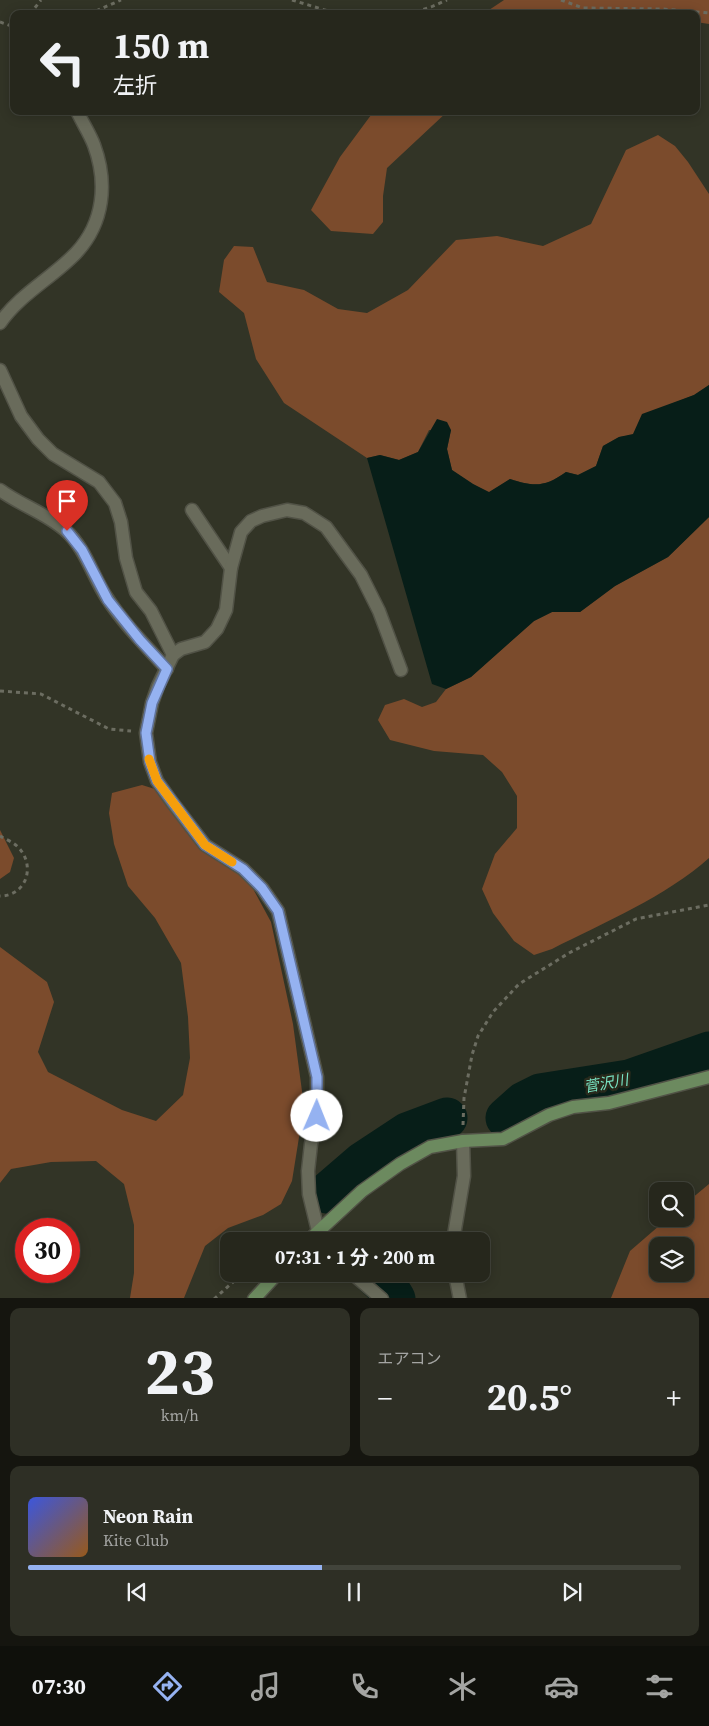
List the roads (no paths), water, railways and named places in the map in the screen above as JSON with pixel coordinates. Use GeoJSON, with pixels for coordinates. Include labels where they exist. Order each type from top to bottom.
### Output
{"type":"FeatureCollection","features":[{"type":"Feature","properties":{"kind":"street"},"geometry":{"type":"LineString","coordinates":[[0,323],[22,298],[76,252],[91,231],[100,209],[102,188],[101,166],[94,143],[78,115]]}},
{"type":"Feature","properties":{"kind":"street"},"geometry":{"type":"LineString","coordinates":[[0,370],[21,416],[38,439],[53,454],[99,482],[115,503],[121,522],[126,558],[136,592],[150,611],[173,655]]}},
{"type":"Feature","properties":{"kind":"street"},"geometry":{"type":"LineString","coordinates":[[0,490],[44,514],[67,531],[82,550],[108,600],[140,640],[167,669]]}},
{"type":"Feature","properties":{"kind":"street"},"geometry":{"type":"LineString","coordinates":[[192,510],[231,568]]}},
{"type":"Feature","properties":{"kind":"street"},"geometry":{"type":"LineString","coordinates":[[320,1232],[309,1194],[308,1171],[317,1116],[317,1077],[278,911],[262,888],[243,869],[205,845],[172,802],[157,781],[150,762],[146,733],[152,703],[173,655],[181,649],[205,642],[217,629],[226,610],[231,568],[241,532],[251,521],[262,516],[287,510],[304,513],[326,527],[361,575],[379,611],[401,670]]}},
{"type":"Feature","properties":{"kind":"street"},"geometry":{"type":"LineString","coordinates":[[325,1232],[362,1191],[400,1164],[430,1147],[463,1141],[503,1139],[548,1115],[573,1107],[609,1103],[709,1077]]}},
{"type":"Feature","properties":{"kind":"street"},"geometry":{"type":"LineString","coordinates":[[455,1232],[464,1176],[463,1141]]}},
{"type":"Feature","properties":{"kind":"street"},"geometry":{"type":"LineString","coordinates":[[254,1298],[269,1282]]}},
{"type":"Feature","properties":{"kind":"street"},"geometry":{"type":"LineString","coordinates":[[363,1282],[382,1298]]}},
{"type":"Feature","properties":{"kind":"street"},"geometry":{"type":"LineString","coordinates":[[457,1282],[460,1298]]}},
{"type":"Feature","properties":{"kind":"water"},"geometry":{"type":"Polygon","coordinates":[[[709,385],[709,517],[668,557],[615,586],[580,612],[552,612],[534,621],[471,677],[446,689],[432,684],[367,458],[380,455],[399,460],[418,452],[437,419],[447,422],[451,430],[447,449],[452,470],[473,484],[489,492],[510,479],[533,484],[546,483],[566,472],[578,475],[596,466],[603,446],[619,437],[633,434],[642,414],[694,395],[709,385]]]}},
{"type":"Feature","properties":{"kind":"waterway","name":"菅沢川"},"geometry":{"type":"LineString","coordinates":[[506,1118],[524,1102],[540,1094],[629,1080],[709,1052]]}},
{"type":"Feature","properties":{"kind":"waterway","name":"菅沢川"},"geometry":{"type":"LineString","coordinates":[[327,1193],[363,1162],[407,1133],[447,1118]]}},
{"type":"Feature","properties":{"kind":"waterway","name":"菅沢川"},"geometry":{"type":"LineString","coordinates":[[382,1282],[394,1298]]}}]}
